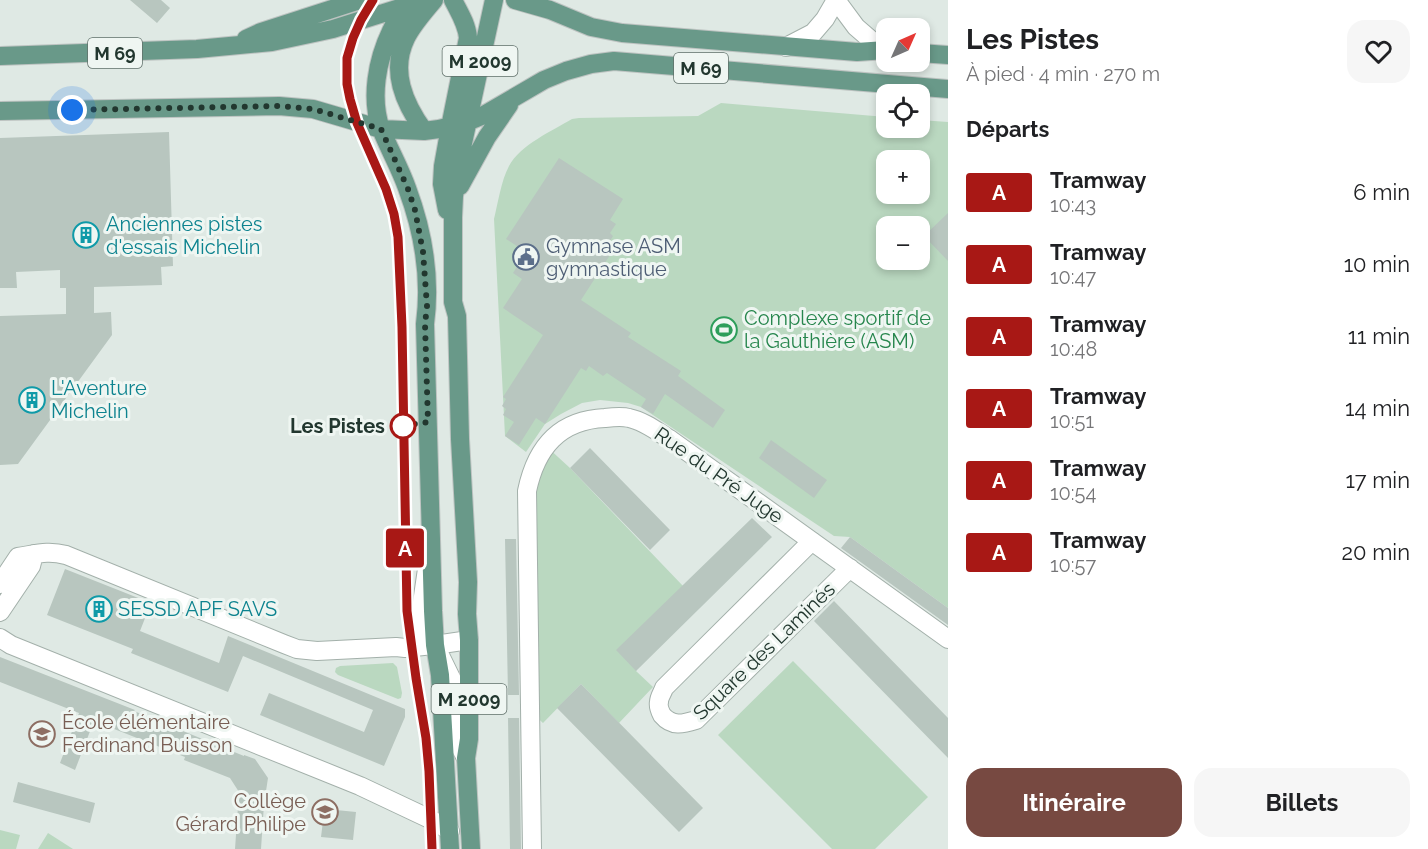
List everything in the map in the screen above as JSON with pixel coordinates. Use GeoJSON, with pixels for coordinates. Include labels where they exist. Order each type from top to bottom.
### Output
{"type":"FeatureCollection","features":[{"type":"Feature","properties":{"kind":"main road"},"geometry":{"type":"LineString","coordinates":[[231,47],[261,32],[360,0]]}},
{"type":"Feature","properties":{"kind":"main road"},"geometry":{"type":"LineString","coordinates":[[424,131],[403,94],[399,72],[405,39],[434,0]]}},
{"type":"Feature","properties":{"kind":"main road","name":"M 69"},"geometry":{"type":"LineString","coordinates":[[0,56],[138,52],[231,47],[272,42],[306,35],[409,3],[434,0]]}},
{"type":"Feature","properties":{"kind":"main road"},"geometry":{"type":"LineString","coordinates":[[453,0],[468,30],[458,124],[443,166],[442,183],[453,239]]}},
{"type":"Feature","properties":{"kind":"main road","name":"M 2009"},"geometry":{"type":"LineString","coordinates":[[471,849],[466,758],[469,739],[468,582],[460,439],[457,316],[453,302],[454,196],[463,142],[458,124],[494,0]]}},
{"type":"Feature","properties":{"kind":"main road","name":"M 69"},"geometry":{"type":"LineString","coordinates":[[515,0],[543,8],[591,27],[621,33],[857,52],[876,51]]}},
{"type":"Feature","properties":{"kind":"main road"},"geometry":{"type":"LineString","coordinates":[[555,0],[564,16]]}},
{"type":"Feature","properties":{"kind":"main road","name":"M 2009"},"geometry":{"type":"LineString","coordinates":[[409,3],[396,20],[384,48],[376,80],[375,99],[381,129],[415,210],[426,280],[430,549],[427,646],[440,675],[450,840]]}},
{"type":"Feature","properties":{"kind":"main road"},"geometry":{"type":"LineString","coordinates":[[930,54],[948,55]]}},
{"type":"Feature","properties":{"kind":"main road","name":"M 69"},"geometry":{"type":"LineString","coordinates":[[0,111],[279,106],[313,109],[381,129],[424,131],[458,124],[484,115],[544,80],[566,71],[614,61],[948,89]]}},
{"type":"Feature","properties":{"kind":"main road"},"geometry":{"type":"LineString","coordinates":[[454,196],[487,137],[513,99]]}},
{"type":"Feature","properties":{"kind":"street"},"geometry":{"type":"LineString","coordinates":[[786,47],[813,33],[825,19],[836,0],[856,27],[876,43]]}},
{"type":"Feature","properties":{"kind":"street","name":"Rue du Pré Juge"},"geometry":{"type":"LineString","coordinates":[[532,849],[527,491],[534,464],[549,442],[557,434],[579,422],[596,418],[629,418],[646,424],[948,639]]}},
{"type":"Feature","properties":{"kind":"street","name":"Square des Laminés"},"geometry":{"type":"LineString","coordinates":[[812,541],[664,688],[658,702],[660,712],[668,722],[676,725],[696,720],[850,568]]}},
{"type":"Feature","properties":{"kind":"street"},"geometry":{"type":"LineString","coordinates":[[0,584],[18,558],[51,552],[66,555],[297,649],[318,651],[396,646],[405,648],[469,640]]}},
{"type":"Feature","properties":{"kind":"street"},"geometry":{"type":"LineString","coordinates":[[0,612],[31,566],[34,554]]}},
{"type":"Feature","properties":{"kind":"street"},"geometry":{"type":"LineString","coordinates":[[0,638],[11,645],[360,786],[432,820],[450,840]]}},
{"type":"Feature","properties":{"kind":"street"},"geometry":{"type":"LineString","coordinates":[[427,646],[453,682],[459,743],[466,758]]}},
{"type":"Feature","properties":{"kind":"green space","name":"Complexe sportif de la Gauthière (ASM)"},"geometry":{"type":"Polygon","coordinates":[[[721,103],[876,116],[876,138],[930,138],[930,121],[948,122],[948,608],[850,537],[834,536],[641,407],[600,400],[582,403],[545,424],[526,452],[505,436],[494,219],[506,172],[514,158],[528,145],[572,119],[698,116],[721,103]]]}},
{"type":"Feature","properties":{"kind":"green space"},"geometry":{"type":"Polygon","coordinates":[[[546,446],[683,586],[636,671],[653,687],[619,723],[581,684],[543,723],[530,711],[527,506],[546,446]]]}},
{"type":"Feature","properties":{"kind":"green space"},"geometry":{"type":"Polygon","coordinates":[[[793,661],[928,797],[875,849],[832,849],[718,735],[793,661]]]}},
{"type":"Feature","properties":{"kind":"green space"},"geometry":{"type":"Polygon","coordinates":[[[393,663],[397,667],[402,693],[401,698],[398,699],[335,672],[340,666],[393,663]]]}},
{"type":"Feature","properties":{"kind":"green space"},"geometry":{"type":"Polygon","coordinates":[[[0,830],[20,835],[16,849],[0,849],[0,830]]]}},
{"type":"Feature","properties":{"kind":"green space"},"geometry":{"type":"Polygon","coordinates":[[[48,833],[73,849],[38,849],[48,833]]]}},
{"type":"Feature","properties":{"kind":"building"},"geometry":{"type":"Polygon","coordinates":[[[130,0],[161,0],[170,8],[157,23],[130,0]]]}},
{"type":"Feature","properties":{"kind":"building","name":"Anciennes pistes d'essais Michelin"},"geometry":{"type":"Polygon","coordinates":[[[169,132],[173,266],[161,267],[162,285],[94,287],[94,313],[111,312],[112,335],[18,464],[0,465],[0,316],[66,314],[66,288],[60,288],[60,270],[16,272],[17,288],[0,288],[0,138],[169,132]]]}},
{"type":"Feature","properties":{"kind":"building"},"geometry":{"type":"Polygon","coordinates":[[[559,158],[623,199],[610,220],[616,224],[610,233],[613,236],[607,246],[609,247],[607,252],[610,255],[581,300],[631,333],[628,337],[681,371],[678,376],[725,410],[713,428],[665,394],[653,414],[641,407],[646,399],[607,373],[603,376],[589,366],[586,371],[581,368],[545,424],[536,418],[519,445],[505,436],[514,422],[503,415],[506,409],[502,406],[506,399],[503,397],[543,335],[503,308],[522,279],[513,273],[526,252],[506,239],[559,158]]]}},
{"type":"Feature","properties":{"kind":"building"},"geometry":{"type":"Polygon","coordinates":[[[948,213],[948,261],[930,242],[930,230],[948,213]]]}},
{"type":"Feature","properties":{"kind":"building"},"geometry":{"type":"Polygon","coordinates":[[[771,440],[827,480],[814,498],[759,458],[771,440]]]}},
{"type":"Feature","properties":{"kind":"building"},"geometry":{"type":"Polygon","coordinates":[[[590,448],[670,530],[650,550],[570,468],[590,448]]]}},
{"type":"Feature","properties":{"kind":"building"},"geometry":{"type":"Polygon","coordinates":[[[752,518],[772,537],[636,671],[616,650],[752,518]]]}},
{"type":"Feature","properties":{"kind":"building"},"geometry":{"type":"Polygon","coordinates":[[[850,537],[948,608],[948,625],[841,548],[850,537]]]}},
{"type":"Feature","properties":{"kind":"building"},"geometry":{"type":"Polygon","coordinates":[[[505,539],[516,539],[519,695],[508,695],[505,539]]]}},
{"type":"Feature","properties":{"kind":"building"},"geometry":{"type":"Polygon","coordinates":[[[65,569],[151,603],[140,631],[219,663],[228,636],[405,709],[405,717],[384,766],[260,715],[269,693],[364,732],[373,710],[243,656],[228,692],[131,653],[133,649],[47,615],[65,569]]]}},
{"type":"Feature","properties":{"kind":"building"},"geometry":{"type":"Polygon","coordinates":[[[834,601],[948,718],[948,758],[814,621],[834,601]]]}},
{"type":"Feature","properties":{"kind":"building"},"geometry":{"type":"Polygon","coordinates":[[[0,657],[255,759],[268,778],[261,849],[235,849],[239,792],[230,778],[184,760],[185,757],[94,721],[75,770],[60,763],[79,713],[0,682],[0,657]]]}},
{"type":"Feature","properties":{"kind":"building"},"geometry":{"type":"Polygon","coordinates":[[[581,684],[703,808],[679,832],[557,708],[581,684]]]}},
{"type":"Feature","properties":{"kind":"building"},"geometry":{"type":"Polygon","coordinates":[[[508,718],[519,718],[521,849],[510,849],[508,718]]]}},
{"type":"Feature","properties":{"kind":"building"},"geometry":{"type":"Polygon","coordinates":[[[18,782],[95,803],[90,823],[13,802],[18,782]]]}},
{"type":"Feature","properties":{"kind":"building"},"geometry":{"type":"Polygon","coordinates":[[[336,810],[356,812],[353,840],[321,837],[324,813],[336,814],[336,810]]]}},
{"type":"Feature","properties":{"kind":"tram line"},"geometry":{"type":"LineString","coordinates":[[373,0],[356,30],[351,45],[347,75],[348,91],[357,124],[383,181],[391,205],[399,251],[402,304],[406,601],[428,754],[432,849]]}},
{"type":"Feature","properties":{"kind":"tram line","name":"A"},"geometry":{"type":"LineString","coordinates":[[373,0],[353,38],[347,58],[347,84],[357,123],[386,189],[398,237],[402,327],[407,611],[426,738],[432,849]]}},
{"type":"Feature","properties":{"kind":"place","name":"Anciennes pistes d'essais Michelin"},"geometry":{"type":"Point","coordinates":[86,235]}},
{"type":"Feature","properties":{"kind":"place","name":"Gymnase ASM gymnastique"},"geometry":{"type":"Point","coordinates":[526,257]}},
{"type":"Feature","properties":{"kind":"place","name":"Complexe sportif de la Gauthière (ASM)"},"geometry":{"type":"Point","coordinates":[724,330]}},
{"type":"Feature","properties":{"kind":"place","name":"L'Aventure Michelin"},"geometry":{"type":"Point","coordinates":[32,400]}},
{"type":"Feature","properties":{"kind":"place","name":"Les Pistes"},"geometry":{"type":"Point","coordinates":[403,426]}},
{"type":"Feature","properties":{"kind":"place","name":"SESSD APF SAVS"},"geometry":{"type":"Point","coordinates":[99,609]}},
{"type":"Feature","properties":{"kind":"place","name":"École élémentaire Ferdinand Buisson"},"geometry":{"type":"Point","coordinates":[42,734]}},
{"type":"Feature","properties":{"kind":"place","name":"Collège Gérard Philipe"},"geometry":{"type":"Point","coordinates":[325,812]}},
{"type":"Feature","properties":{"kind":"route"},"geometry":{"type":"LineString","coordinates":[[72,110],[297,107],[313,109],[381,129],[401,171],[415,210],[426,280],[428,422],[403,426]]}}]}
